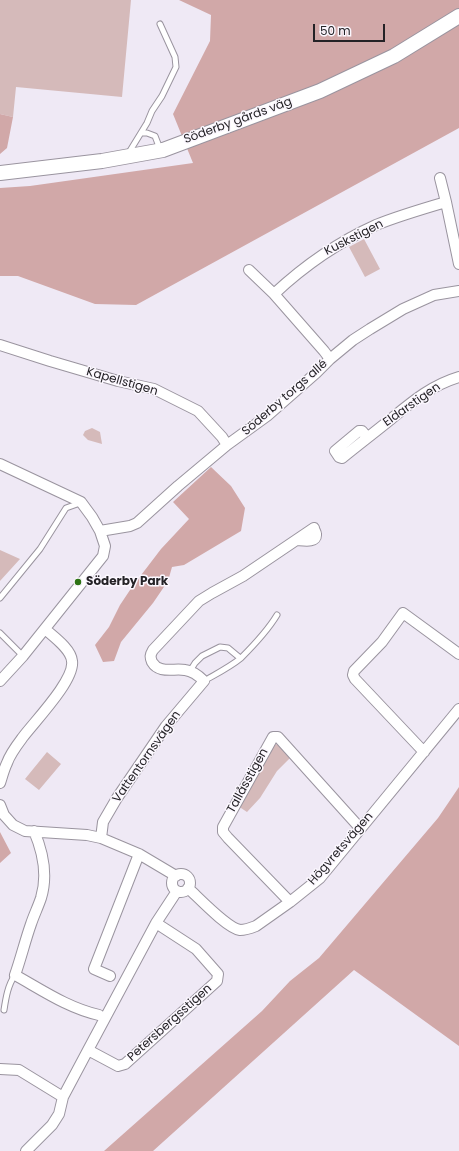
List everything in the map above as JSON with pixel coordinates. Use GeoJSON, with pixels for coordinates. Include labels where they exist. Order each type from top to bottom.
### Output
{"type":"FeatureCollection","features":[{"type":"Feature","properties":{"kind":"main road","name":"Söderby gårds väg"},"geometry":{"type":"LineString","coordinates":[[0,173],[95,162],[160,150],[320,91],[394,56],[459,16]]}},
{"type":"Feature","properties":{"kind":"street"},"geometry":{"type":"LineString","coordinates":[[440,178],[459,264]]}},
{"type":"Feature","properties":{"kind":"street","name":"Kuskstigen"},"geometry":{"type":"LineString","coordinates":[[274,294],[310,262],[333,248],[375,226],[406,214],[446,202]]}},
{"type":"Feature","properties":{"kind":"street"},"geometry":{"type":"LineString","coordinates":[[249,270],[274,294],[330,359]]}},
{"type":"Feature","properties":{"kind":"street","name":"Söderby torgs allé"},"geometry":{"type":"LineString","coordinates":[[100,531],[130,526],[136,523],[228,445],[267,416],[330,359],[358,336],[403,309],[434,295],[459,291]]}},
{"type":"Feature","properties":{"kind":"street","name":"Kapellstigen"},"geometry":{"type":"LineString","coordinates":[[0,345],[50,362],[154,390],[198,412],[228,445]]}},
{"type":"Feature","properties":{"kind":"street","name":"Eldarstigen"},"geometry":{"type":"LineString","coordinates":[[367,438],[428,390],[445,381],[459,377]]}},
{"type":"Feature","properties":{"kind":"street"},"geometry":{"type":"LineString","coordinates":[[0,464],[81,502],[100,531],[105,546],[103,556],[23,656],[1,678]]}},
{"type":"Feature","properties":{"kind":"street"},"geometry":{"type":"LineString","coordinates":[[204,681],[190,671],[158,668],[154,665],[150,657],[153,650],[199,601],[243,576],[296,540]]}},
{"type":"Feature","properties":{"kind":"street"},"geometry":{"type":"LineString","coordinates":[[424,752],[355,679],[353,675],[354,671],[382,642],[403,614],[459,654]]}},
{"type":"Feature","properties":{"kind":"street"},"geometry":{"type":"LineString","coordinates":[[0,783],[7,762],[23,737],[58,694],[70,676],[73,662],[71,655],[45,629]]}},
{"type":"Feature","properties":{"kind":"street","name":"Vattentornsvägen"},"geometry":{"type":"LineString","coordinates":[[101,838],[103,822],[118,798],[166,726],[204,681]]}},
{"type":"Feature","properties":{"kind":"street","name":"Högvretsvägen"},"geometry":{"type":"LineString","coordinates":[[188,888],[230,926],[240,930],[250,929],[256,926],[320,878],[459,709]]}},
{"type":"Feature","properties":{"kind":"street","name":"Tallåsstigen"},"geometry":{"type":"LineString","coordinates":[[290,902],[228,838],[223,827],[273,737],[278,737],[360,828]]}},
{"type":"Feature","properties":{"kind":"street"},"geometry":{"type":"LineString","coordinates":[[0,805],[4,815],[13,825],[25,831],[87,835],[101,838],[139,854],[176,876]]}},
{"type":"Feature","properties":{"kind":"street"},"geometry":{"type":"LineString","coordinates":[[34,831],[42,853],[44,885],[15,975],[66,1003],[85,1012],[99,1015]]}},
{"type":"Feature","properties":{"kind":"street"},"geometry":{"type":"LineString","coordinates":[[110,976],[94,969],[139,854]]}},
{"type":"Feature","properties":{"kind":"street"},"geometry":{"type":"LineString","coordinates":[[182,874],[188,877],[190,881],[188,888],[184,891],[177,891],[172,882],[176,876],[182,874]]}},
{"type":"Feature","properties":{"kind":"street"},"geometry":{"type":"LineString","coordinates":[[26,1151],[52,1125],[59,1114],[63,1097],[156,923],[177,891]]}},
{"type":"Feature","properties":{"kind":"street","name":"Petersbergsstigen"},"geometry":{"type":"LineString","coordinates":[[88,1050],[118,1066],[125,1064],[217,981],[218,974],[196,949],[156,923]]}},
{"type":"Feature","properties":{"kind":"street"},"geometry":{"type":"LineString","coordinates":[[0,1069],[19,1070],[63,1097]]}},
{"type":"Feature","properties":{"kind":"lane"},"geometry":{"type":"LineString","coordinates":[[127,157],[152,111],[162,96],[176,67],[175,57],[160,24]]}},
{"type":"Feature","properties":{"kind":"lane"},"geometry":{"type":"LineString","coordinates":[[141,133],[147,133],[154,136],[160,150]]}},
{"type":"Feature","properties":{"kind":"lane"},"geometry":{"type":"LineString","coordinates":[[0,598],[40,550],[66,508],[81,502]]}},
{"type":"Feature","properties":{"kind":"lane","name":"Vattentornsvägen"},"geometry":{"type":"LineString","coordinates":[[204,681],[224,670],[240,658],[278,615]]}},
{"type":"Feature","properties":{"kind":"lane"},"geometry":{"type":"LineString","coordinates":[[0,633],[23,656]]}},
{"type":"Feature","properties":{"kind":"lane"},"geometry":{"type":"LineString","coordinates":[[190,671],[202,656],[220,647],[228,648],[240,658]]}},
{"type":"Feature","properties":{"kind":"lane"},"geometry":{"type":"LineString","coordinates":[[4,1010],[10,982],[15,975]]}},
{"type":"Feature","properties":{"kind":"shaded area"},"geometry":{"type":"Polygon","coordinates":[[[0,0],[131,0],[122,97],[16,87],[13,117],[0,114],[0,0]]]}},
{"type":"Feature","properties":{"kind":"shaded area"},"geometry":{"type":"Polygon","coordinates":[[[179,0],[459,0],[459,128],[136,305],[95,304],[18,276],[0,276],[0,188],[30,186],[193,163],[173,114],[210,41],[211,15],[179,0]]]}},
{"type":"Feature","properties":{"kind":"shaded area"},"geometry":{"type":"Polygon","coordinates":[[[0,114],[13,117],[7,148],[0,154],[0,114]]]}},
{"type":"Feature","properties":{"kind":"shaded area"},"geometry":{"type":"Polygon","coordinates":[[[364,239],[380,269],[365,277],[349,247],[364,239]]]}},
{"type":"Feature","properties":{"kind":"shaded area"},"geometry":{"type":"Polygon","coordinates":[[[92,428],[100,432],[102,444],[88,440],[83,435],[85,431],[92,428]]]}},
{"type":"Feature","properties":{"kind":"shaded area"},"geometry":{"type":"Polygon","coordinates":[[[211,467],[231,486],[245,508],[241,531],[184,565],[172,567],[168,581],[153,603],[121,642],[114,661],[103,662],[95,645],[109,627],[120,605],[132,587],[161,549],[189,519],[173,502],[211,467]]]}},
{"type":"Feature","properties":{"kind":"shaded area"},"geometry":{"type":"Polygon","coordinates":[[[0,550],[20,559],[0,581],[0,550]]]}},
{"type":"Feature","properties":{"kind":"shaded area"},"geometry":{"type":"Polygon","coordinates":[[[279,744],[290,758],[277,771],[260,798],[247,812],[238,806],[271,745],[279,744]]]}},
{"type":"Feature","properties":{"kind":"shaded area"},"geometry":{"type":"Polygon","coordinates":[[[47,752],[61,764],[39,790],[25,779],[47,752]]]}},
{"type":"Feature","properties":{"kind":"shaded area"},"geometry":{"type":"Polygon","coordinates":[[[459,787],[459,1046],[354,970],[153,1151],[104,1151],[262,1011],[290,981],[319,958],[438,818],[459,787]]]}},
{"type":"Feature","properties":{"kind":"shaded area"},"geometry":{"type":"Polygon","coordinates":[[[0,832],[11,853],[0,863],[0,832]]]}},
{"type":"Feature","properties":{"kind":"place","name":"Söderby Park"},"geometry":{"type":"Point","coordinates":[78,582]}}]}
